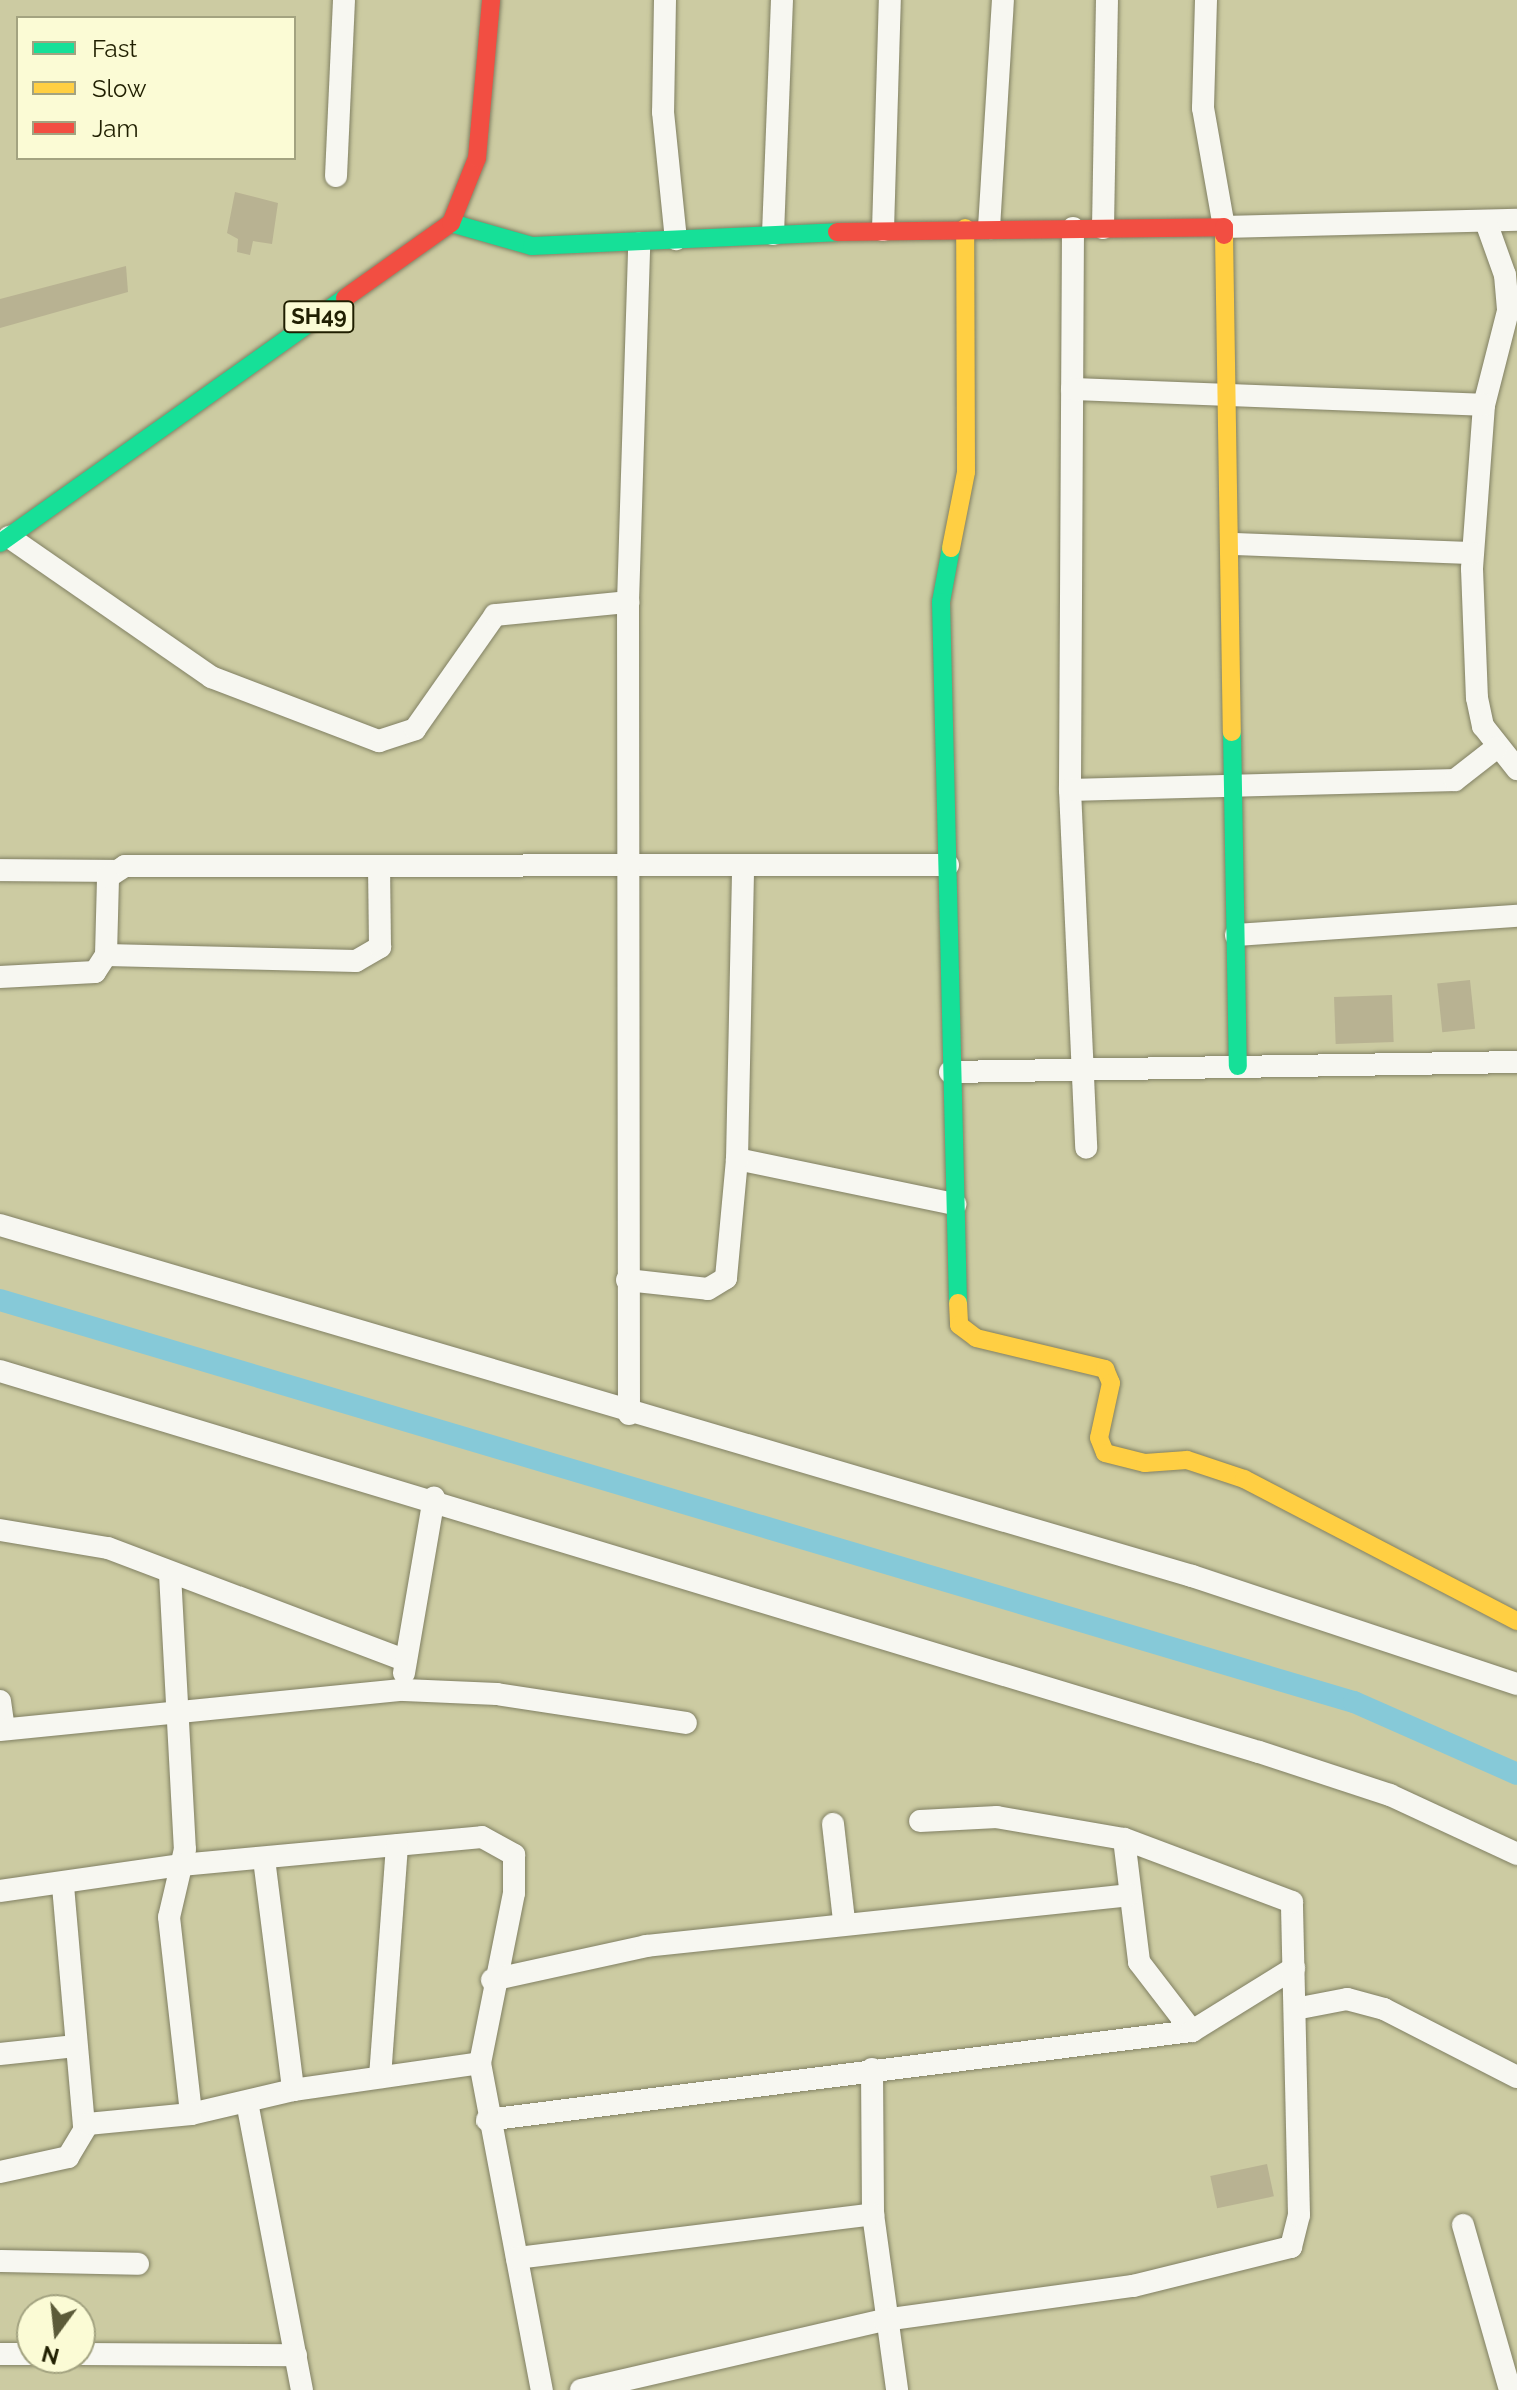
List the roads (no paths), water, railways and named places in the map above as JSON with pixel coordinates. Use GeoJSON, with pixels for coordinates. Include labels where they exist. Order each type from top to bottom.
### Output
{"type":"FeatureCollection","features":[{"type":"Feature","properties":{"kind":"street"},"geometry":{"type":"LineString","coordinates":[[336,176],[344,0]]}},
{"type":"Feature","properties":{"kind":"street"},"geometry":{"type":"LineString","coordinates":[[491,0],[477,158],[451,223],[532,246],[883,230],[1517,220]]}},
{"type":"Feature","properties":{"kind":"street"},"geometry":{"type":"LineString","coordinates":[[665,0],[663,112],[676,239]]}},
{"type":"Feature","properties":{"kind":"street"},"geometry":{"type":"LineString","coordinates":[[773,234],[782,0]]}},
{"type":"Feature","properties":{"kind":"street"},"geometry":{"type":"LineString","coordinates":[[883,230],[890,0]]}},
{"type":"Feature","properties":{"kind":"street"},"geometry":{"type":"LineString","coordinates":[[989,228],[1003,0]]}},
{"type":"Feature","properties":{"kind":"street"},"geometry":{"type":"LineString","coordinates":[[1103,228],[1107,0]]}},
{"type":"Feature","properties":{"kind":"street"},"geometry":{"type":"LineString","coordinates":[[1206,0],[1203,108],[1224,227],[1231,392],[1238,1066]]}},
{"type":"Feature","properties":{"kind":"street"},"geometry":{"type":"LineString","coordinates":[[1486,222],[1505,275],[1508,311],[1484,405],[1472,553],[1477,698],[1496,748],[1517,769]]}},
{"type":"Feature","properties":{"kind":"street","name":"SH49"},"geometry":{"type":"LineString","coordinates":[[5,540],[451,223]]}},
{"type":"Feature","properties":{"kind":"street"},"geometry":{"type":"LineString","coordinates":[[965,228],[966,472],[941,602],[950,1072],[959,1325],[976,1338],[1105,1369],[1111,1383],[1099,1438],[1105,1453],[1145,1463],[1187,1460],[1244,1479],[1517,1621]]}},
{"type":"Feature","properties":{"kind":"street"},"geometry":{"type":"LineString","coordinates":[[1073,228],[1070,790],[1086,1148]]}},
{"type":"Feature","properties":{"kind":"street"},"geometry":{"type":"LineString","coordinates":[[629,1414],[628,602],[639,243]]}},
{"type":"Feature","properties":{"kind":"street"},"geometry":{"type":"LineString","coordinates":[[1072,389],[1231,392],[1484,405]]}},
{"type":"Feature","properties":{"kind":"street"},"geometry":{"type":"LineString","coordinates":[[5,540],[211,677],[379,741],[397,739],[425,718],[495,615],[628,602]]}},
{"type":"Feature","properties":{"kind":"street"},"geometry":{"type":"LineString","coordinates":[[1233,544],[1472,553]]}},
{"type":"Feature","properties":{"kind":"street"},"geometry":{"type":"LineString","coordinates":[[1070,790],[1455,780],[1496,748]]}},
{"type":"Feature","properties":{"kind":"street"},"geometry":{"type":"LineString","coordinates":[[0,870],[948,865]]}},
{"type":"Feature","properties":{"kind":"street"},"geometry":{"type":"LineString","coordinates":[[627,1280],[720,1286],[737,1159],[743,866]]}},
{"type":"Feature","properties":{"kind":"street"},"geometry":{"type":"LineString","coordinates":[[0,977],[82,977],[106,955],[356,961],[380,947],[379,868]]}},
{"type":"Feature","properties":{"kind":"street"},"geometry":{"type":"LineString","coordinates":[[106,955],[106,889],[113,871]]}},
{"type":"Feature","properties":{"kind":"street"},"geometry":{"type":"LineString","coordinates":[[1236,935],[1517,916]]}},
{"type":"Feature","properties":{"kind":"street"},"geometry":{"type":"LineString","coordinates":[[950,1072],[1517,1062]]}},
{"type":"Feature","properties":{"kind":"street"},"geometry":{"type":"LineString","coordinates":[[737,1159],[955,1204]]}},
{"type":"Feature","properties":{"kind":"street"},"geometry":{"type":"LineString","coordinates":[[0,1225],[629,1414],[1279,1602],[1517,1684]]}},
{"type":"Feature","properties":{"kind":"street"},"geometry":{"type":"LineString","coordinates":[[0,1371],[434,1498],[1332,1775],[1517,1854]]}},
{"type":"Feature","properties":{"kind":"street"},"geometry":{"type":"LineString","coordinates":[[404,1690],[404,1660],[434,1498]]}},
{"type":"Feature","properties":{"kind":"street"},"geometry":{"type":"LineString","coordinates":[[0,1530],[75,1538],[404,1660]]}},
{"type":"Feature","properties":{"kind":"street"},"geometry":{"type":"LineString","coordinates":[[170,1574],[179,1716],[181,1865],[169,1917],[191,2114]]}},
{"type":"Feature","properties":{"kind":"street"},"geometry":{"type":"LineString","coordinates":[[0,1701],[2,1730],[179,1716],[337,1692],[404,1690],[497,1694],[686,1723]]}},
{"type":"Feature","properties":{"kind":"street"},"geometry":{"type":"LineString","coordinates":[[581,2390],[677,2379],[884,2320],[1133,2286],[1291,2247],[1299,2215],[1294,1968],[1297,1917],[1287,1897],[1124,1839],[997,1817],[920,1821]]}},
{"type":"Feature","properties":{"kind":"street"},"geometry":{"type":"LineString","coordinates":[[833,1824],[844,1920]]}},
{"type":"Feature","properties":{"kind":"street"},"geometry":{"type":"LineString","coordinates":[[0,1891],[63,1886],[181,1865],[482,1837],[514,1855],[514,1893],[492,1980],[480,2063],[487,2120],[542,2390]]}},
{"type":"Feature","properties":{"kind":"street"},"geometry":{"type":"LineString","coordinates":[[1124,1839],[1139,1962],[1192,2031]]}},
{"type":"Feature","properties":{"kind":"street"},"geometry":{"type":"LineString","coordinates":[[380,2077],[397,1846]]}},
{"type":"Feature","properties":{"kind":"street"},"geometry":{"type":"LineString","coordinates":[[264,1859],[293,2090]]}},
{"type":"Feature","properties":{"kind":"street"},"geometry":{"type":"LineString","coordinates":[[0,2172],[68,2157],[84,2128],[63,1886]]}},
{"type":"Feature","properties":{"kind":"street"},"geometry":{"type":"LineString","coordinates":[[492,1980],[646,1946],[844,1920],[1129,1895]]}},
{"type":"Feature","properties":{"kind":"street"},"geometry":{"type":"LineString","coordinates":[[487,2120],[1192,2031],[1294,1968]]}},
{"type":"Feature","properties":{"kind":"street"},"geometry":{"type":"LineString","coordinates":[[1295,2009],[1347,1999],[1384,2009],[1517,2077]]}},
{"type":"Feature","properties":{"kind":"street"},"geometry":{"type":"LineString","coordinates":[[0,2054],[76,2046]]}},
{"type":"Feature","properties":{"kind":"street"},"geometry":{"type":"LineString","coordinates":[[84,2128],[191,2114],[293,2090],[480,2063]]}},
{"type":"Feature","properties":{"kind":"street"},"geometry":{"type":"LineString","coordinates":[[872,2069],[873,2214],[884,2320],[897,2390]]}},
{"type":"Feature","properties":{"kind":"street"},"geometry":{"type":"LineString","coordinates":[[247,2102],[302,2390]]}},
{"type":"Feature","properties":{"kind":"street"},"geometry":{"type":"LineString","coordinates":[[517,2258],[873,2214]]}},
{"type":"Feature","properties":{"kind":"street"},"geometry":{"type":"LineString","coordinates":[[1463,2225],[1510,2390]]}},
{"type":"Feature","properties":{"kind":"street"},"geometry":{"type":"LineString","coordinates":[[0,2261],[138,2264]]}},
{"type":"Feature","properties":{"kind":"street"},"geometry":{"type":"LineString","coordinates":[[96,2354],[296,2355]]}},
{"type":"Feature","properties":{"kind":"waterway"},"geometry":{"type":"LineString","coordinates":[[0,1300],[1354,1702],[1517,1774]]}}]}
